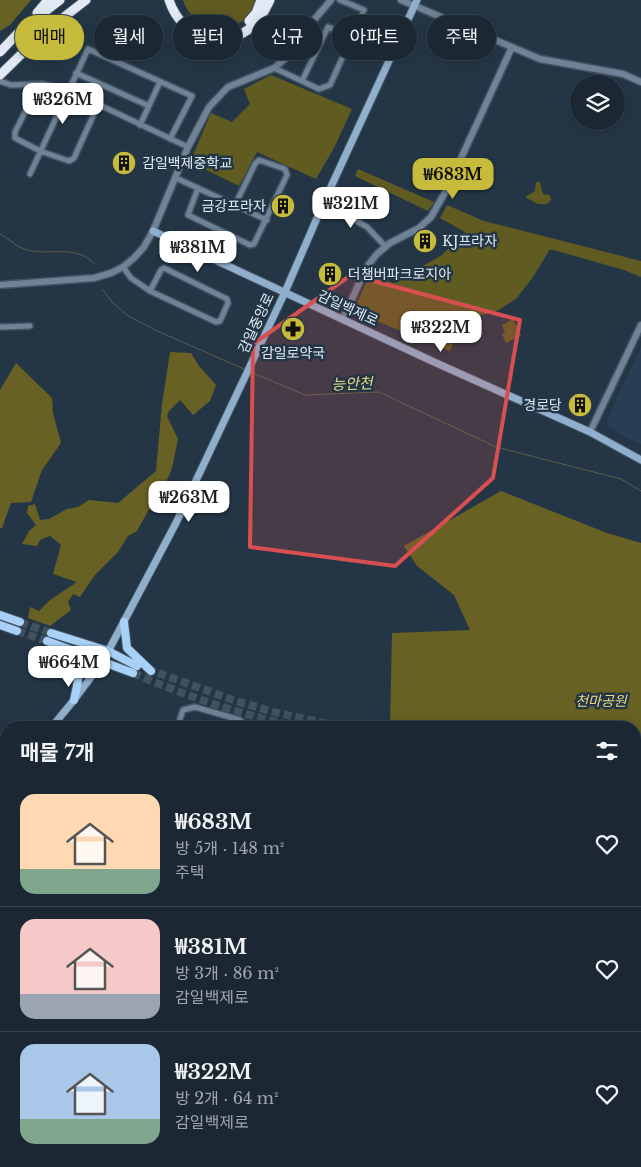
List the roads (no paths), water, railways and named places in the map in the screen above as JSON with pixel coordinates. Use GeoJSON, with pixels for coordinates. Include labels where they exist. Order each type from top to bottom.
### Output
{"type":"FeatureCollection","features":[{"type":"Feature","properties":{"kind":"highway"},"geometry":{"type":"LineString","coordinates":[[34,15],[48,0]]}},
{"type":"Feature","properties":{"kind":"highway"},"geometry":{"type":"LineString","coordinates":[[41,15],[60,0]]}},
{"type":"Feature","properties":{"kind":"highway"},"geometry":{"type":"LineString","coordinates":[[0,75],[15,58],[42,34],[86,0]]}},
{"type":"Feature","properties":{"kind":"highway"},"geometry":{"type":"LineString","coordinates":[[169,0],[177,17],[186,27],[203,38],[217,40],[232,38],[249,29],[262,16],[270,0]]}},
{"type":"Feature","properties":{"kind":"highway"},"geometry":{"type":"LineString","coordinates":[[175,0],[178,9],[189,23],[213,34],[228,33],[247,24],[256,13],[261,0]]}},
{"type":"Feature","properties":{"kind":"highway"},"geometry":{"type":"LineString","coordinates":[[2,50],[15,36]]}},
{"type":"Feature","properties":{"kind":"main road","name":"감일중앙로"},"geometry":{"type":"LineString","coordinates":[[57,721],[103,661],[176,523],[416,3]]}},
{"type":"Feature","properties":{"kind":"main road","name":"감일백제로"},"geometry":{"type":"LineString","coordinates":[[153,231],[434,362],[590,432],[641,460]]}},
{"type":"Feature","properties":{"kind":"main road"},"geometry":{"type":"LineString","coordinates":[[0,616],[20,622]]}},
{"type":"Feature","properties":{"kind":"main road"},"geometry":{"type":"LineString","coordinates":[[124,622],[127,648],[151,670]]}},
{"type":"Feature","properties":{"kind":"main road"},"geometry":{"type":"LineString","coordinates":[[0,625],[17,631]]}},
{"type":"Feature","properties":{"kind":"main road"},"geometry":{"type":"LineString","coordinates":[[47,641],[103,661],[135,669],[108,651],[52,633]]}},
{"type":"Feature","properties":{"kind":"main road"},"geometry":{"type":"LineString","coordinates":[[61,647],[78,666],[74,700]]}},
{"type":"Feature","properties":{"kind":"street"},"geometry":{"type":"LineString","coordinates":[[0,285],[94,278],[123,267],[134,258],[153,231],[188,147],[209,106],[228,87],[274,68],[292,53],[308,27],[331,0]]}},
{"type":"Feature","properties":{"kind":"street"},"geometry":{"type":"LineString","coordinates":[[340,0],[364,10],[362,15]]}},
{"type":"Feature","properties":{"kind":"street"},"geometry":{"type":"LineString","coordinates":[[401,0],[416,3],[540,59],[623,74],[641,82]]}},
{"type":"Feature","properties":{"kind":"street"},"geometry":{"type":"LineString","coordinates":[[302,81],[328,28],[332,29]]}},
{"type":"Feature","properties":{"kind":"street"},"geometry":{"type":"LineString","coordinates":[[343,318],[366,268],[386,247],[419,228],[431,217],[448,189],[512,47]]}},
{"type":"Feature","properties":{"kind":"street"},"geometry":{"type":"LineString","coordinates":[[30,174],[88,49],[192,96],[170,139]]}},
{"type":"Feature","properties":{"kind":"street"},"geometry":{"type":"LineString","coordinates":[[274,68],[320,89],[330,85],[341,60]]}},
{"type":"Feature","properties":{"kind":"street"},"geometry":{"type":"LineString","coordinates":[[76,73],[149,106]]}},
{"type":"Feature","properties":{"kind":"street"},"geometry":{"type":"LineString","coordinates":[[0,81],[11,85],[42,84],[68,90],[188,147]]}},
{"type":"Feature","properties":{"kind":"street"},"geometry":{"type":"LineString","coordinates":[[140,125],[160,82]]}},
{"type":"Feature","properties":{"kind":"street"},"geometry":{"type":"LineString","coordinates":[[58,111],[32,98],[15,132],[15,138],[40,151],[69,161],[74,158],[98,105]]}},
{"type":"Feature","properties":{"kind":"street"},"geometry":{"type":"LineString","coordinates":[[198,188],[187,212],[188,215],[250,245],[254,244],[267,220],[287,175],[285,169],[259,160],[255,164],[235,205]]}},
{"type":"Feature","properties":{"kind":"street"},"geometry":{"type":"LineString","coordinates":[[176,178],[267,220]]}},
{"type":"Feature","properties":{"kind":"street"},"geometry":{"type":"LineString","coordinates":[[324,202],[367,227],[386,247]]}},
{"type":"Feature","properties":{"kind":"street"},"geometry":{"type":"LineString","coordinates":[[123,267],[131,278],[150,291],[216,322],[220,321],[228,303],[227,299],[223,296],[164,268],[161,270],[150,291]]}},
{"type":"Feature","properties":{"kind":"street"},"geometry":{"type":"LineString","coordinates":[[590,432],[641,325]]}},
{"type":"Feature","properties":{"kind":"street"},"geometry":{"type":"LineString","coordinates":[[0,327],[30,326]]}},
{"type":"Feature","properties":{"kind":"street"},"geometry":{"type":"LineString","coordinates":[[179,721],[183,710],[195,707],[241,721]]}},
{"type":"Feature","properties":{"kind":"waterway","name":"능안천"},"geometry":{"type":"LineString","coordinates":[[0,234],[27,250],[36,252],[71,252],[80,254],[95,264]]}},
{"type":"Feature","properties":{"kind":"waterway","name":"능안천"},"geometry":{"type":"LineString","coordinates":[[103,290],[112,302],[127,315],[155,330],[244,369]]}},
{"type":"Feature","properties":{"kind":"waterway","name":"능안천"},"geometry":{"type":"LineString","coordinates":[[250,372],[305,395],[379,392],[496,447],[621,479],[641,491]]}},
{"type":"Feature","properties":{"kind":"tunnel"},"geometry":{"type":"LineString","coordinates":[[20,622],[51,633]]}},
{"type":"Feature","properties":{"kind":"tunnel"},"geometry":{"type":"LineString","coordinates":[[17,631],[47,641]]}},
{"type":"Feature","properties":{"kind":"tunnel"},"geometry":{"type":"LineString","coordinates":[[147,669],[233,700],[277,713],[315,721]]}},
{"type":"Feature","properties":{"kind":"tunnel"},"geometry":{"type":"LineString","coordinates":[[133,673],[217,705],[273,721]]}},
{"type":"Feature","properties":{"kind":"place","name":"감일백제중학교"},"geometry":{"type":"Point","coordinates":[124,163]}},
{"type":"Feature","properties":{"kind":"place","name":"금강프라자"},"geometry":{"type":"Point","coordinates":[283,206]}},
{"type":"Feature","properties":{"kind":"place","name":"KJ프라자"},"geometry":{"type":"Point","coordinates":[425,241]}},
{"type":"Feature","properties":{"kind":"place","name":"더챔버파크로지아"},"geometry":{"type":"Point","coordinates":[330,274]}},
{"type":"Feature","properties":{"kind":"place","name":"감일로약국"},"geometry":{"type":"Point","coordinates":[293,329]}},
{"type":"Feature","properties":{"kind":"place","name":"경로당"},"geometry":{"type":"Point","coordinates":[580,405]}},
{"type":"Feature","properties":{"kind":"park label","name":"천마공원"},"geometry":{"type":"Point","coordinates":[601,701]}}]}
